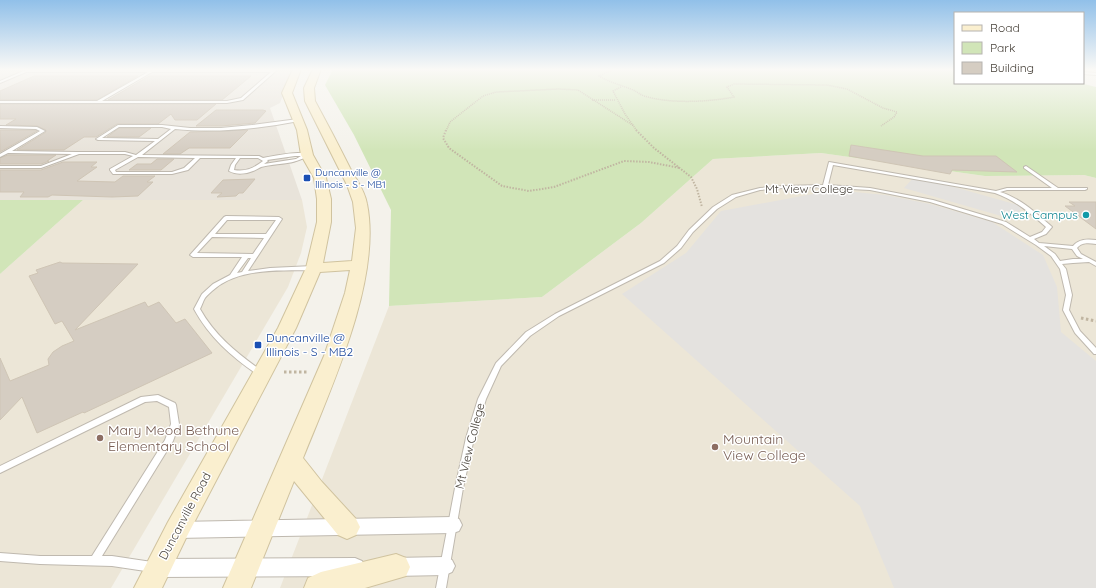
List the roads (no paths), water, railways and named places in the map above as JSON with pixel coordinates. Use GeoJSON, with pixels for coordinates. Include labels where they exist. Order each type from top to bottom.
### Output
{"type":"FeatureCollection","features":[{"type":"Feature","properties":{"kind":"main road","name":"Duncanville Road"},"geometry":{"type":"LineString","coordinates":[[148,588],[177,530],[287,328],[314,268],[324,222],[324,199],[320,178],[307,155],[302,130],[289,96]]}},
{"type":"Feature","properties":{"kind":"main road"},"geometry":{"type":"LineString","coordinates":[[237,588],[334,356],[360,265],[363,228],[360,202],[353,185],[310,101],[310,96]]}},
{"type":"Feature","properties":{"kind":"main road"},"geometry":{"type":"LineString","coordinates":[[307,155],[334,150]]}},
{"type":"Feature","properties":{"kind":"main road"},"geometry":{"type":"LineString","coordinates":[[314,268],[360,265]]}},
{"type":"Feature","properties":{"kind":"main road"},"geometry":{"type":"LineString","coordinates":[[291,460],[313,489],[348,527]]}},
{"type":"Feature","properties":{"kind":"main road"},"geometry":{"type":"LineString","coordinates":[[318,588],[396,567]]}},
{"type":"Feature","properties":{"kind":"street"},"geometry":{"type":"LineString","coordinates":[[177,530],[453,525]]}},
{"type":"Feature","properties":{"kind":"street"},"geometry":{"type":"LineString","coordinates":[[158,568],[245,569],[445,566]]}},
{"type":"Feature","properties":{"kind":"lane"},"geometry":{"type":"LineString","coordinates":[[99,102],[108,96]]}},
{"type":"Feature","properties":{"kind":"lane"},"geometry":{"type":"LineString","coordinates":[[0,102],[227,102],[242,99],[245,96]]}},
{"type":"Feature","properties":{"kind":"lane"},"geometry":{"type":"LineString","coordinates":[[159,140],[98,139],[118,126],[162,126],[187,129],[235,129],[298,120]]}},
{"type":"Feature","properties":{"kind":"lane"},"geometry":{"type":"LineString","coordinates":[[0,127],[37,128],[43,130],[0,156]]}},
{"type":"Feature","properties":{"kind":"lane"},"geometry":{"type":"LineString","coordinates":[[174,128],[137,156],[123,162],[112,170],[115,173],[172,173],[186,169],[199,156]]}},
{"type":"Feature","properties":{"kind":"lane"},"geometry":{"type":"LineString","coordinates":[[7,152],[125,153],[137,156],[259,157],[263,160],[295,155],[307,155]]}},
{"type":"Feature","properties":{"kind":"lane"},"geometry":{"type":"LineString","coordinates":[[0,167],[41,168],[79,153]]}},
{"type":"Feature","properties":{"kind":"lane"},"geometry":{"type":"LineString","coordinates":[[260,166],[297,160],[307,155]]}},
{"type":"Feature","properties":{"kind":"lane"},"geometry":{"type":"LineString","coordinates":[[239,157],[233,165],[231,171],[240,173],[254,170],[266,161],[263,160]]}},
{"type":"Feature","properties":{"kind":"lane"},"geometry":{"type":"LineString","coordinates":[[825,187],[831,164],[1008,195],[1022,203],[1049,227],[1044,233],[1030,239]]}},
{"type":"Feature","properties":{"kind":"lane"},"geometry":{"type":"LineString","coordinates":[[1026,167],[1057,189]]}},
{"type":"Feature","properties":{"kind":"lane","name":"Mt View College"},"geometry":{"type":"LineString","coordinates":[[442,588],[459,488],[470,438],[482,399],[498,365],[528,334],[557,315],[662,262],[679,247],[691,231],[715,208],[734,196],[760,189],[783,187],[870,189],[931,201],[994,219],[1030,239],[1053,255],[1063,269],[1069,295],[1066,310],[1077,332],[1096,352]]}},
{"type":"Feature","properties":{"kind":"lane"},"geometry":{"type":"LineString","coordinates":[[996,192],[1007,189],[1085,189]]}},
{"type":"Feature","properties":{"kind":"lane"},"geometry":{"type":"LineString","coordinates":[[243,274],[254,256],[266,236],[279,219],[226,218],[193,255],[254,256]]}},
{"type":"Feature","properties":{"kind":"lane"},"geometry":{"type":"LineString","coordinates":[[211,235],[266,236]]}},
{"type":"Feature","properties":{"kind":"lane"},"geometry":{"type":"LineString","coordinates":[[1074,248],[1076,244],[1081,242],[1096,242]]}},
{"type":"Feature","properties":{"kind":"lane"},"geometry":{"type":"LineString","coordinates":[[1038,244],[1074,248],[1079,255],[1089,262]]}},
{"type":"Feature","properties":{"kind":"lane"},"geometry":{"type":"LineString","coordinates":[[233,275],[246,256]]}},
{"type":"Feature","properties":{"kind":"lane"},"geometry":{"type":"LineString","coordinates":[[1059,263],[1073,261],[1096,264]]}},
{"type":"Feature","properties":{"kind":"lane"},"geometry":{"type":"LineString","coordinates":[[262,374],[229,350],[203,322],[197,309],[203,296],[220,282],[233,275],[261,270],[314,268]]}},
{"type":"Feature","properties":{"kind":"lane"},"geometry":{"type":"LineString","coordinates":[[0,470],[144,399],[158,398],[172,405],[175,424],[169,441],[94,561]]}},
{"type":"Feature","properties":{"kind":"lane"},"geometry":{"type":"LineString","coordinates":[[0,557],[112,561],[158,568]]}},
{"type":"Feature","properties":{"kind":"place","name":"Duncanville @ Illinois - S - MB1"},"geometry":{"type":"Point","coordinates":[307,178]}},
{"type":"Feature","properties":{"kind":"place","name":"West Campus"},"geometry":{"type":"Point","coordinates":[1086,215]}},
{"type":"Feature","properties":{"kind":"place","name":"Duncanville @ Illinois - S - MB2"},"geometry":{"type":"Point","coordinates":[258,345]}},
{"type":"Feature","properties":{"kind":"place","name":"Mary Meod Bethune Elementary School"},"geometry":{"type":"Point","coordinates":[100,438]}},
{"type":"Feature","properties":{"kind":"place","name":"Mountain View College"},"geometry":{"type":"Point","coordinates":[715,447]}}]}
